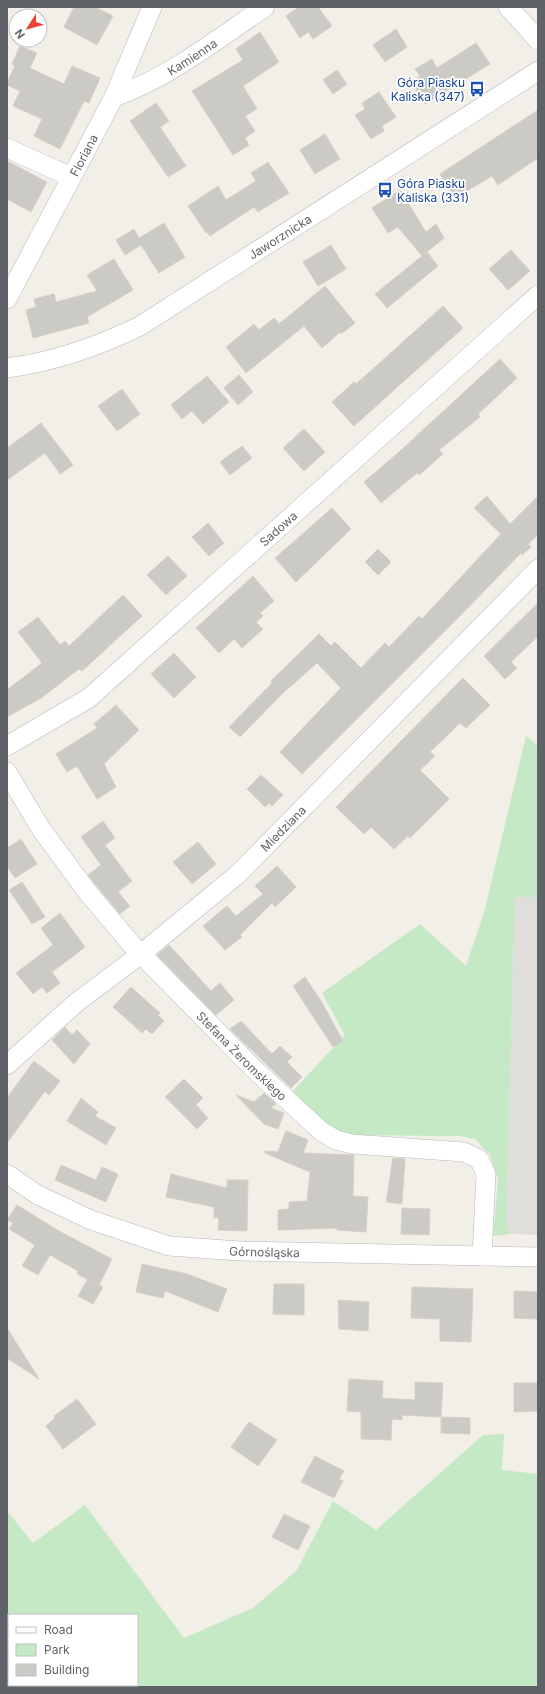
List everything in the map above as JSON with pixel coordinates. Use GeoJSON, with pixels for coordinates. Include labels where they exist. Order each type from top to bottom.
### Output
{"type":"FeatureCollection","features":[{"type":"Feature","properties":{"kind":"street","name":"Floriana"},"geometry":{"type":"LineString","coordinates":[[7,299],[114,97],[152,7]]}},
{"type":"Feature","properties":{"kind":"street","name":"Kamienna"},"geometry":{"type":"LineString","coordinates":[[114,97],[137,89],[175,68],[265,7]]}},
{"type":"Feature","properties":{"kind":"street"},"geometry":{"type":"LineString","coordinates":[[508,7],[538,40]]}},
{"type":"Feature","properties":{"kind":"street","name":"Jaworznicka"},"geometry":{"type":"LineString","coordinates":[[7,368],[35,364],[71,355],[117,337],[140,326],[538,72]]}},
{"type":"Feature","properties":{"kind":"street"},"geometry":{"type":"LineString","coordinates":[[7,148],[71,177]]}},
{"type":"Feature","properties":{"kind":"street","name":"Sadowa"},"geometry":{"type":"LineString","coordinates":[[7,746],[89,698],[538,295]]}},
{"type":"Feature","properties":{"kind":"street","name":"Miedziana"},"geometry":{"type":"LineString","coordinates":[[7,1065],[77,1002],[141,954],[238,874],[538,569]]}},
{"type":"Feature","properties":{"kind":"street","name":"Stefana Żeromskiego"},"geometry":{"type":"LineString","coordinates":[[7,772],[41,829],[58,853],[89,894],[141,954],[254,1069],[322,1131],[336,1140],[352,1144],[464,1152],[478,1159],[486,1174],[482,1256]]}},
{"type":"Feature","properties":{"kind":"street","name":"Górnośląska"},"geometry":{"type":"LineString","coordinates":[[7,1174],[38,1194],[91,1220],[169,1246],[240,1251],[538,1257]]}},
{"type":"Feature","properties":{"kind":"shaded area"},"geometry":{"type":"Polygon","coordinates":[[[515,897],[538,897],[538,1235],[511,1234],[506,1226],[515,897]]]}},
{"type":"Feature","properties":{"kind":"green space"},"geometry":{"type":"Polygon","coordinates":[[[526,736],[538,746],[538,897],[515,897],[506,1226],[511,1234],[493,1236],[498,1180],[490,1155],[475,1139],[459,1136],[344,1135],[329,1128],[291,1093],[345,1035],[322,993],[420,924],[466,966],[484,913],[526,736]]]}},
{"type":"Feature","properties":{"kind":"green space"},"geometry":{"type":"Polygon","coordinates":[[[504,1434],[502,1470],[538,1474],[538,1687],[7,1687],[7,1511],[33,1543],[85,1505],[184,1638],[253,1608],[297,1570],[333,1501],[376,1530],[483,1435],[504,1434]]]}},
{"type":"Feature","properties":{"kind":"building"},"geometry":{"type":"Polygon","coordinates":[[[74,7],[95,7],[113,16],[97,45],[64,27],[74,7]]]}},
{"type":"Feature","properties":{"kind":"building"},"geometry":{"type":"Polygon","coordinates":[[[299,7],[318,7],[332,26],[313,39],[308,32],[300,38],[286,16],[299,7]]]}},
{"type":"Feature","properties":{"kind":"building"},"geometry":{"type":"Polygon","coordinates":[[[396,29],[407,47],[385,62],[373,45],[396,29]]]}},
{"type":"Feature","properties":{"kind":"building"},"geometry":{"type":"Polygon","coordinates":[[[260,32],[279,62],[243,86],[257,109],[245,116],[255,131],[245,138],[249,145],[233,155],[192,91],[243,60],[236,49],[260,32]]]}},
{"type":"Feature","properties":{"kind":"building"},"geometry":{"type":"Polygon","coordinates":[[[476,43],[490,64],[425,104],[411,82],[420,76],[415,69],[432,59],[437,68],[476,43]]]}},
{"type":"Feature","properties":{"kind":"building"},"geometry":{"type":"Polygon","coordinates":[[[19,48],[25,48],[37,53],[30,68],[64,84],[72,66],[100,78],[89,103],[84,101],[60,149],[34,136],[42,119],[13,106],[20,91],[7,85],[15,66],[12,64],[19,48]]]}},
{"type":"Feature","properties":{"kind":"building"},"geometry":{"type":"Polygon","coordinates":[[[337,70],[347,84],[333,94],[323,80],[337,70]]]}},
{"type":"Feature","properties":{"kind":"building"},"geometry":{"type":"Polygon","coordinates":[[[379,92],[396,117],[382,126],[384,131],[371,139],[355,115],[365,109],[362,103],[379,92]]]}},
{"type":"Feature","properties":{"kind":"building"},"geometry":{"type":"Polygon","coordinates":[[[156,103],[169,121],[160,127],[186,166],[168,177],[130,121],[156,103]]]}},
{"type":"Feature","properties":{"kind":"building"},"geometry":{"type":"Polygon","coordinates":[[[538,110],[538,158],[498,185],[492,176],[455,198],[440,174],[538,110]]]}},
{"type":"Feature","properties":{"kind":"building"},"geometry":{"type":"Polygon","coordinates":[[[325,134],[340,159],[315,174],[300,150],[325,134]]]}},
{"type":"Feature","properties":{"kind":"building"},"geometry":{"type":"Polygon","coordinates":[[[7,161],[47,182],[31,212],[7,199],[7,161]]]}},
{"type":"Feature","properties":{"kind":"building"},"geometry":{"type":"Polygon","coordinates":[[[268,162],[289,193],[258,212],[254,207],[210,236],[207,232],[206,233],[188,206],[218,186],[226,200],[256,181],[251,173],[268,162]]]}},
{"type":"Feature","properties":{"kind":"building"},"geometry":{"type":"Polygon","coordinates":[[[400,190],[426,232],[436,224],[444,238],[422,256],[398,227],[388,233],[372,208],[400,190]]]}},
{"type":"Feature","properties":{"kind":"building"},"geometry":{"type":"Polygon","coordinates":[[[164,223],[185,257],[159,273],[141,245],[125,255],[116,240],[134,229],[139,238],[164,223]]]}},
{"type":"Feature","properties":{"kind":"building"},"geometry":{"type":"Polygon","coordinates":[[[331,245],[346,269],[318,286],[303,262],[331,245]]]}},
{"type":"Feature","properties":{"kind":"building"},"geometry":{"type":"Polygon","coordinates":[[[511,250],[530,271],[508,290],[489,269],[511,250]]]}},
{"type":"Feature","properties":{"kind":"building"},"geometry":{"type":"Polygon","coordinates":[[[427,252],[438,266],[387,308],[375,294],[427,252]]]}},
{"type":"Feature","properties":{"kind":"building"},"geometry":{"type":"Polygon","coordinates":[[[114,259],[133,290],[87,317],[89,323],[33,338],[26,310],[36,307],[34,299],[54,294],[56,302],[97,291],[87,275],[114,259]]]}},
{"type":"Feature","properties":{"kind":"building"},"geometry":{"type":"Polygon","coordinates":[[[325,286],[355,323],[341,334],[340,332],[322,348],[304,326],[246,373],[226,347],[254,324],[259,330],[274,318],[279,324],[325,286]]]}},
{"type":"Feature","properties":{"kind":"building"},"geometry":{"type":"Polygon","coordinates":[[[443,306],[463,328],[354,426],[332,402],[354,382],[356,384],[443,306]]]}},
{"type":"Feature","properties":{"kind":"building"},"geometry":{"type":"Polygon","coordinates":[[[500,359],[517,378],[478,414],[480,417],[439,450],[443,454],[419,475],[417,473],[381,503],[364,482],[399,452],[500,359]]]}},
{"type":"Feature","properties":{"kind":"building"},"geometry":{"type":"Polygon","coordinates":[[[239,375],[253,392],[238,405],[224,388],[239,375]]]}},
{"type":"Feature","properties":{"kind":"building"},"geometry":{"type":"Polygon","coordinates":[[[207,376],[229,402],[203,424],[192,411],[182,419],[171,405],[207,376]]]}},
{"type":"Feature","properties":{"kind":"building"},"geometry":{"type":"Polygon","coordinates":[[[122,389],[140,414],[117,431],[98,406],[122,389]]]}},
{"type":"Feature","properties":{"kind":"building"},"geometry":{"type":"Polygon","coordinates":[[[41,423],[73,465],[60,474],[45,453],[7,480],[7,448],[41,423]]]}},
{"type":"Feature","properties":{"kind":"building"},"geometry":{"type":"Polygon","coordinates":[[[304,429],[325,452],[304,471],[283,448],[304,429]]]}},
{"type":"Feature","properties":{"kind":"building"},"geometry":{"type":"Polygon","coordinates":[[[242,446],[252,458],[230,475],[220,462],[242,446]]]}},
{"type":"Feature","properties":{"kind":"building"},"geometry":{"type":"Polygon","coordinates":[[[487,496],[510,524],[538,496],[538,535],[528,544],[531,547],[522,555],[521,553],[302,774],[280,752],[341,688],[317,663],[282,694],[240,737],[229,727],[272,683],[271,681],[319,634],[331,646],[335,642],[361,668],[385,643],[389,647],[419,616],[422,619],[501,534],[474,508],[487,496]]]}},
{"type":"Feature","properties":{"kind":"building"},"geometry":{"type":"Polygon","coordinates":[[[332,508],[351,529],[296,582],[275,558],[332,508]]]}},
{"type":"Feature","properties":{"kind":"building"},"geometry":{"type":"Polygon","coordinates":[[[208,523],[224,543],[209,556],[192,537],[208,523]]]}},
{"type":"Feature","properties":{"kind":"building"},"geometry":{"type":"Polygon","coordinates":[[[378,549],[391,562],[378,575],[365,562],[378,549]]]}},
{"type":"Feature","properties":{"kind":"building"},"geometry":{"type":"Polygon","coordinates":[[[168,556],[187,576],[166,595],[147,575],[168,556]]]}},
{"type":"Feature","properties":{"kind":"building"},"geometry":{"type":"Polygon","coordinates":[[[253,576],[274,601],[260,613],[263,616],[256,622],[263,629],[242,648],[234,639],[219,653],[196,628],[253,576]]]}},
{"type":"Feature","properties":{"kind":"building"},"geometry":{"type":"Polygon","coordinates":[[[123,595],[142,616],[82,671],[79,669],[41,698],[7,717],[7,690],[42,663],[18,632],[38,617],[60,645],[65,641],[69,646],[123,595]]]}},
{"type":"Feature","properties":{"kind":"building"},"geometry":{"type":"Polygon","coordinates":[[[538,603],[538,636],[511,662],[517,668],[505,679],[484,656],[538,603]]]}},
{"type":"Feature","properties":{"kind":"building"},"geometry":{"type":"Polygon","coordinates":[[[174,653],[196,677],[174,698],[151,674],[174,653]]]}},
{"type":"Feature","properties":{"kind":"building"},"geometry":{"type":"Polygon","coordinates":[[[463,678],[490,705],[466,728],[460,723],[430,752],[435,756],[420,770],[449,799],[410,838],[408,836],[394,849],[371,827],[364,834],[336,807],[463,678]]]}},
{"type":"Feature","properties":{"kind":"building"},"geometry":{"type":"Polygon","coordinates":[[[116,705],[139,730],[104,764],[116,787],[97,799],[77,766],[67,772],[56,754],[97,728],[94,724],[116,705]]]}},
{"type":"Feature","properties":{"kind":"building"},"geometry":{"type":"Polygon","coordinates":[[[261,775],[283,795],[272,806],[269,803],[265,807],[247,789],[261,775]]]}},
{"type":"Feature","properties":{"kind":"building"},"geometry":{"type":"Polygon","coordinates":[[[103,821],[115,838],[105,845],[132,881],[118,892],[130,906],[120,914],[88,875],[101,865],[81,837],[103,821]]]}},
{"type":"Feature","properties":{"kind":"building"},"geometry":{"type":"Polygon","coordinates":[[[21,839],[37,864],[15,878],[7,866],[7,848],[21,839]]]}},
{"type":"Feature","properties":{"kind":"building"},"geometry":{"type":"Polygon","coordinates":[[[198,842],[216,864],[192,884],[173,862],[198,842]]]}},
{"type":"Feature","properties":{"kind":"building"},"geometry":{"type":"Polygon","coordinates":[[[277,866],[296,887],[275,907],[272,903],[240,935],[242,937],[225,950],[203,926],[227,906],[236,916],[263,894],[255,886],[277,866]]]}},
{"type":"Feature","properties":{"kind":"building"},"geometry":{"type":"Polygon","coordinates":[[[22,882],[45,917],[32,924],[9,890],[22,882]]]}},
{"type":"Feature","properties":{"kind":"building"},"geometry":{"type":"Polygon","coordinates":[[[60,913],[85,947],[52,972],[60,983],[47,993],[42,987],[33,994],[16,973],[53,945],[41,928],[60,913]]]}},
{"type":"Feature","properties":{"kind":"building"},"geometry":{"type":"Polygon","coordinates":[[[169,945],[211,991],[220,983],[234,1000],[216,1015],[157,955],[169,945]]]}},
{"type":"Feature","properties":{"kind":"building"},"geometry":{"type":"Polygon","coordinates":[[[305,977],[321,1001],[343,1041],[333,1047],[293,986],[305,977]]]}},
{"type":"Feature","properties":{"kind":"building"},"geometry":{"type":"Polygon","coordinates":[[[131,987],[160,1013],[158,1015],[164,1021],[152,1034],[146,1029],[142,1033],[113,1007],[131,987]]]}},
{"type":"Feature","properties":{"kind":"building"},"geometry":{"type":"Polygon","coordinates":[[[241,1021],[272,1054],[280,1046],[292,1057],[287,1062],[302,1077],[291,1088],[230,1029],[241,1021]]]}},
{"type":"Feature","properties":{"kind":"building"},"geometry":{"type":"Polygon","coordinates":[[[65,1027],[72,1035],[77,1030],[90,1044],[74,1064],[52,1040],[65,1027]]]}},
{"type":"Feature","properties":{"kind":"building"},"geometry":{"type":"Polygon","coordinates":[[[34,1061],[60,1081],[49,1095],[45,1091],[7,1143],[7,1098],[34,1061]]]}},
{"type":"Feature","properties":{"kind":"building"},"geometry":{"type":"Polygon","coordinates":[[[184,1079],[203,1098],[196,1105],[208,1118],[197,1129],[165,1097],[184,1079]]]}},
{"type":"Feature","properties":{"kind":"building"},"geometry":{"type":"Polygon","coordinates":[[[264,1093],[276,1104],[271,1108],[284,1113],[278,1129],[264,1124],[236,1095],[254,1102],[264,1093]]]}},
{"type":"Feature","properties":{"kind":"building"},"geometry":{"type":"Polygon","coordinates":[[[81,1098],[98,1112],[95,1116],[116,1128],[106,1145],[67,1121],[81,1098]]]}},
{"type":"Feature","properties":{"kind":"building"},"geometry":{"type":"Polygon","coordinates":[[[286,1131],[308,1140],[303,1153],[354,1155],[353,1196],[368,1197],[366,1232],[337,1230],[337,1228],[278,1230],[278,1210],[289,1209],[289,1202],[307,1201],[310,1172],[265,1153],[265,1151],[278,1152],[286,1131]]]}},
{"type":"Feature","properties":{"kind":"building"},"geometry":{"type":"Polygon","coordinates":[[[393,1158],[405,1159],[402,1204],[386,1202],[393,1158]]]}},
{"type":"Feature","properties":{"kind":"building"},"geometry":{"type":"Polygon","coordinates":[[[61,1165],[96,1180],[102,1167],[118,1174],[106,1202],[55,1180],[61,1165]]]}},
{"type":"Feature","properties":{"kind":"building"},"geometry":{"type":"Polygon","coordinates":[[[171,1174],[227,1188],[227,1180],[248,1180],[247,1231],[218,1230],[219,1218],[214,1218],[214,1207],[166,1197],[171,1174]]]}},
{"type":"Feature","properties":{"kind":"building"},"geometry":{"type":"Polygon","coordinates":[[[17,1205],[59,1231],[112,1259],[99,1285],[77,1274],[78,1271],[50,1255],[38,1275],[22,1266],[35,1245],[9,1229],[13,1223],[7,1220],[17,1205]]]}},
{"type":"Feature","properties":{"kind":"building"},"geometry":{"type":"Polygon","coordinates":[[[402,1208],[430,1209],[429,1235],[401,1234],[402,1208]]]}},
{"type":"Feature","properties":{"kind":"building"},"geometry":{"type":"Polygon","coordinates":[[[142,1264],[187,1274],[227,1289],[218,1312],[165,1291],[163,1298],[136,1292],[142,1264]]]}},
{"type":"Feature","properties":{"kind":"building"},"geometry":{"type":"Polygon","coordinates":[[[88,1279],[103,1287],[93,1304],[78,1296],[88,1279]]]}},
{"type":"Feature","properties":{"kind":"building"},"geometry":{"type":"Polygon","coordinates":[[[274,1284],[304,1284],[304,1315],[273,1314],[274,1284]]]}},
{"type":"Feature","properties":{"kind":"building"},"geometry":{"type":"Polygon","coordinates":[[[412,1287],[473,1289],[471,1342],[440,1341],[440,1319],[411,1318],[412,1287]]]}},
{"type":"Feature","properties":{"kind":"building"},"geometry":{"type":"Polygon","coordinates":[[[514,1291],[538,1292],[538,1319],[514,1318],[514,1291]]]}},
{"type":"Feature","properties":{"kind":"building"},"geometry":{"type":"Polygon","coordinates":[[[338,1300],[369,1302],[368,1331],[339,1329],[338,1300]]]}},
{"type":"Feature","properties":{"kind":"building"},"geometry":{"type":"Polygon","coordinates":[[[7,1328],[39,1379],[7,1358],[7,1328]]]}},
{"type":"Feature","properties":{"kind":"building"},"geometry":{"type":"Polygon","coordinates":[[[349,1379],[383,1381],[382,1398],[415,1400],[415,1382],[443,1383],[441,1417],[402,1415],[402,1420],[392,1419],[391,1440],[361,1439],[361,1412],[347,1411],[349,1379]]]}},
{"type":"Feature","properties":{"kind":"building"},"geometry":{"type":"Polygon","coordinates":[[[514,1383],[538,1383],[538,1411],[514,1412],[514,1383]]]}},
{"type":"Feature","properties":{"kind":"building"},"geometry":{"type":"Polygon","coordinates":[[[77,1399],[96,1424],[63,1449],[46,1426],[55,1418],[54,1416],[77,1399]]]}},
{"type":"Feature","properties":{"kind":"building"},"geometry":{"type":"Polygon","coordinates":[[[441,1417],[470,1418],[470,1434],[441,1433],[441,1417]]]}},
{"type":"Feature","properties":{"kind":"building"},"geometry":{"type":"Polygon","coordinates":[[[249,1422],[277,1440],[258,1466],[231,1447],[249,1422]]]}},
{"type":"Feature","properties":{"kind":"building"},"geometry":{"type":"Polygon","coordinates":[[[315,1456],[344,1471],[339,1479],[343,1481],[334,1498],[301,1482],[315,1456]]]}},
{"type":"Feature","properties":{"kind":"building"},"geometry":{"type":"Polygon","coordinates":[[[284,1514],[310,1526],[298,1550],[272,1537],[284,1514]]]}},
{"type":"Feature","properties":{"kind":"place","name":"Góra Piasku Kaliska (347)"},"geometry":{"type":"Point","coordinates":[477,89]}},
{"type":"Feature","properties":{"kind":"place","name":"Góra Piasku Kaliska (331)"},"geometry":{"type":"Point","coordinates":[385,190]}}]}
